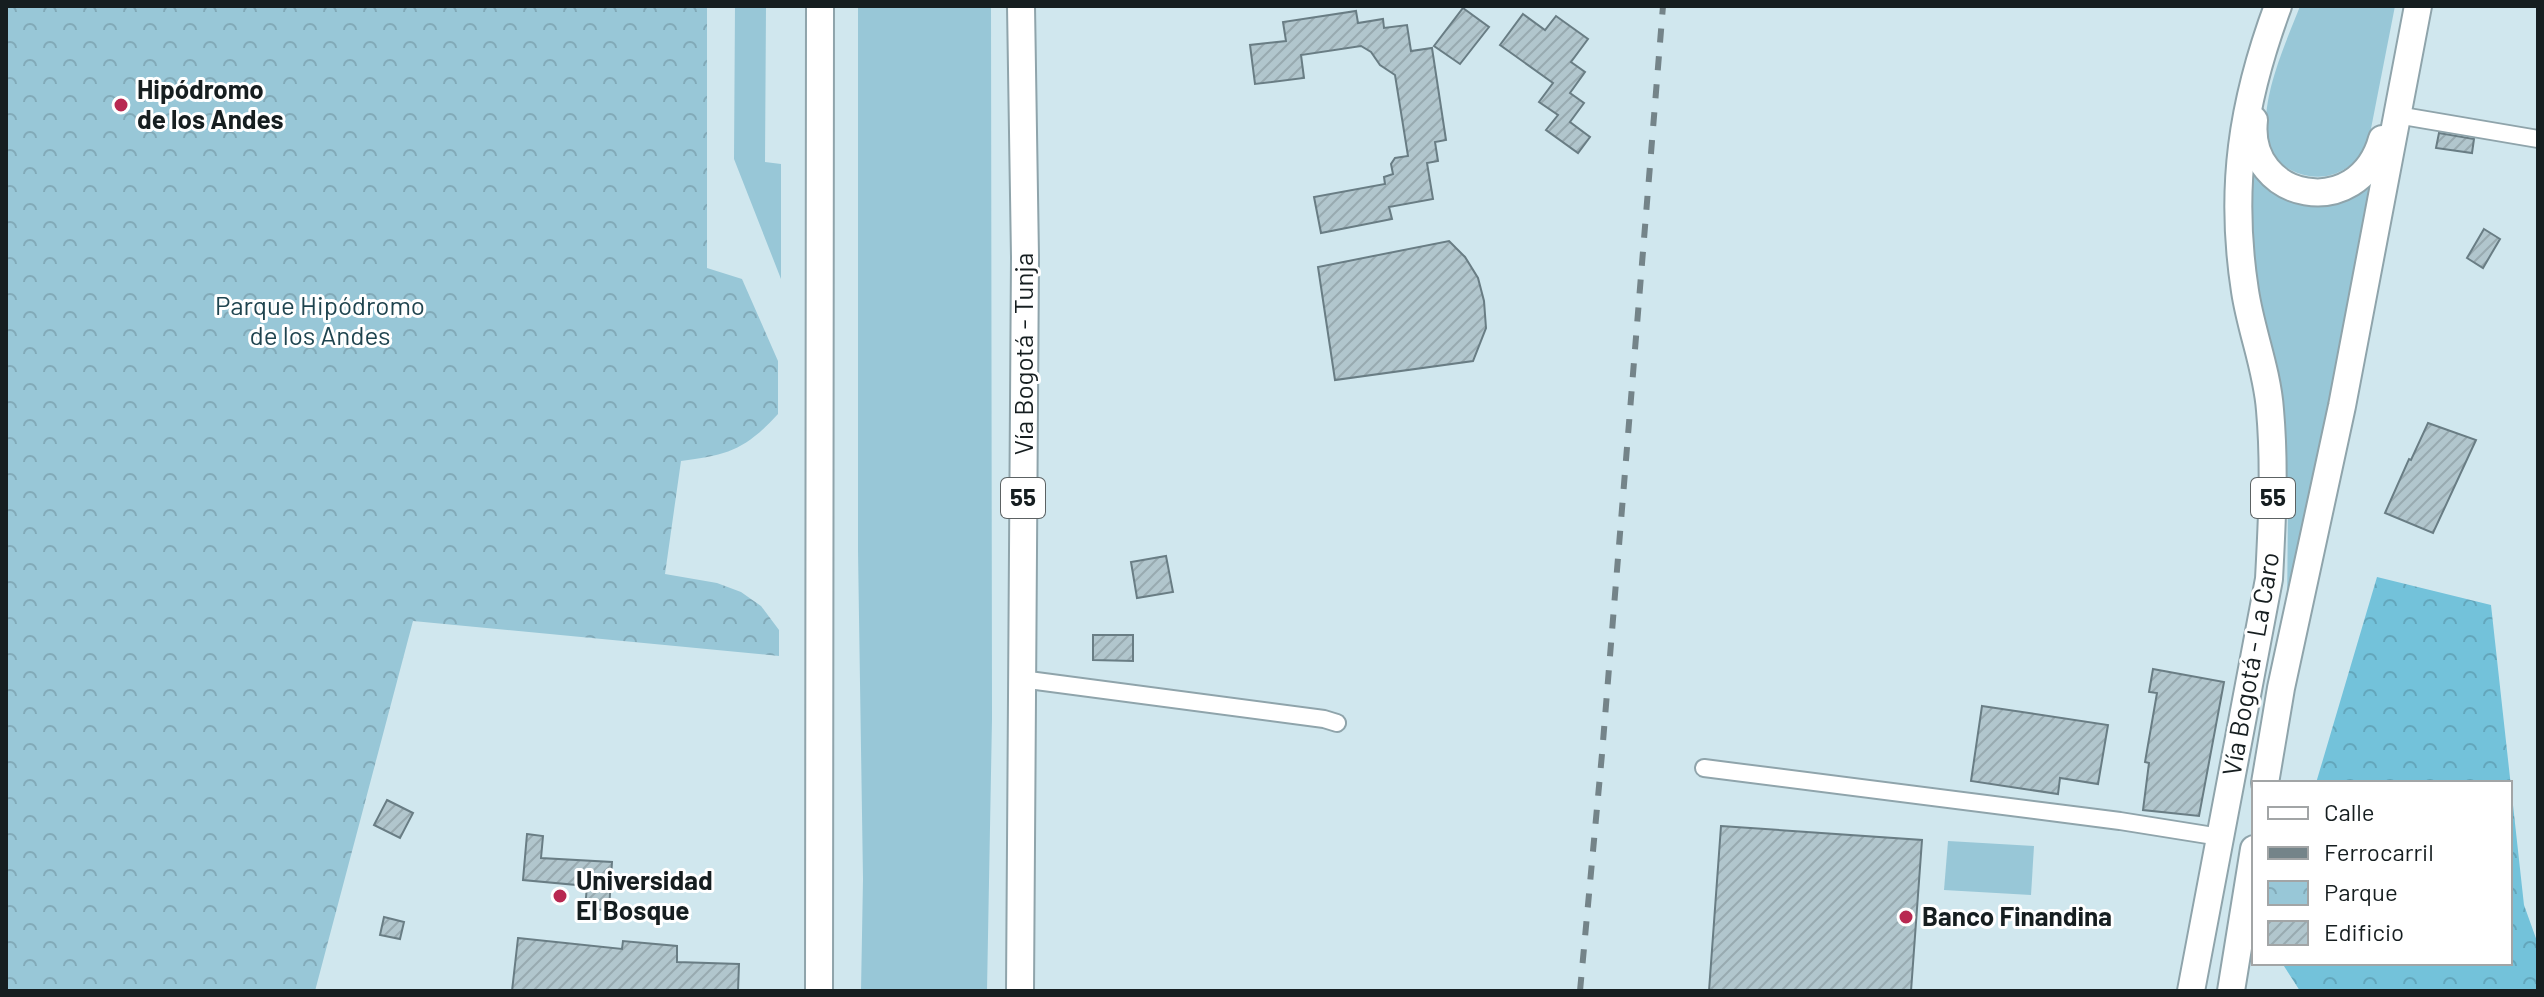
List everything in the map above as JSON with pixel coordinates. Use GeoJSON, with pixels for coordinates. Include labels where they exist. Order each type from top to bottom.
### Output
{"type":"FeatureCollection","features":[{"type":"Feature","properties":{"kind":"main road"},"geometry":{"type":"LineString","coordinates":[[819,991],[820,6]]}},
{"type":"Feature","properties":{"kind":"main road","name":"Vía Bogotá - Tunja"},"geometry":{"type":"LineString","coordinates":[[1020,991],[1025,257],[1021,6]]}},
{"type":"Feature","properties":{"kind":"main road","name":"Vía Bogotá - La Caro"},"geometry":{"type":"LineString","coordinates":[[2191,991],[2269,579],[2273,521],[2270,407],[2245,295],[2238,237],[2243,124],[2258,59],[2278,6]]}},
{"type":"Feature","properties":{"kind":"main road"},"geometry":{"type":"LineString","coordinates":[[2289,6],[2268,64],[2253,123],[2254,137],[2262,160],[2277,179],[2298,190],[2320,192],[2330,192],[2351,184],[2371,166],[2378,153],[2407,6]]}},
{"type":"Feature","properties":{"kind":"main road","name":"Vía Bogotá - La Caro"},"geometry":{"type":"LineString","coordinates":[[2265,781],[2281,688],[2342,406],[2418,6]]}},
{"type":"Feature","properties":{"kind":"main road"},"geometry":{"type":"LineString","coordinates":[[2231,991],[2252,861]]}},
{"type":"Feature","properties":{"kind":"street"},"geometry":{"type":"LineString","coordinates":[[2397,115],[2538,139]]}},
{"type":"Feature","properties":{"kind":"street"},"geometry":{"type":"LineString","coordinates":[[1021,679],[1337,723]]}},
{"type":"Feature","properties":{"kind":"street"},"geometry":{"type":"LineString","coordinates":[[1704,768],[2120,821],[2220,837]]}},
{"type":"Feature","properties":{"kind":"green space","name":"Parque Hipódromo de los Andes"},"geometry":{"type":"Polygon","coordinates":[[[6,6],[707,6],[707,268],[742,279],[778,361],[778,414],[756,436],[735,449],[681,461],[665,574],[717,583],[741,592],[761,606],[779,630],[779,656],[413,621],[315,991],[6,991],[6,6]]]}},
{"type":"Feature","properties":{"kind":"green space"},"geometry":{"type":"Polygon","coordinates":[[[735,6],[766,6],[765,162],[781,164],[781,279],[734,159],[735,6]]]}},
{"type":"Feature","properties":{"kind":"green space"},"geometry":{"type":"Polygon","coordinates":[[[858,6],[991,6],[992,719],[987,991],[861,991],[858,6]]]}},
{"type":"Feature","properties":{"kind":"green space"},"geometry":{"type":"Polygon","coordinates":[[[2300,6],[2395,6],[2367,149],[2349,167],[2326,176],[2309,176],[2285,166],[2271,150],[2266,128],[2274,76],[2300,6]]]}},
{"type":"Feature","properties":{"kind":"green space"},"geometry":{"type":"Polygon","coordinates":[[[2249,167],[2272,191],[2306,204],[2339,203],[2370,187],[2287,614],[2288,503],[2282,391],[2255,285],[2249,227],[2249,167]]]}},
{"type":"Feature","properties":{"kind":"green space"},"geometry":{"type":"Polygon","coordinates":[[[2377,577],[2491,605],[2510,781],[2317,781],[2377,577]]]}},
{"type":"Feature","properties":{"kind":"green space"},"geometry":{"type":"Polygon","coordinates":[[[2512,796],[2524,905],[2538,944],[2538,991],[2300,991],[2283,965],[2512,965],[2512,796]]]}},
{"type":"Feature","properties":{"kind":"green space"},"geometry":{"type":"Polygon","coordinates":[[[1948,841],[2034,846],[2031,895],[1944,890],[1948,841]]]}},
{"type":"Feature","properties":{"kind":"building"},"geometry":{"type":"Polygon","coordinates":[[[1463,8],[1489,27],[1460,64],[1434,46],[1463,8]]]}},
{"type":"Feature","properties":{"kind":"building"},"geometry":{"type":"Polygon","coordinates":[[[1356,11],[1358,23],[1383,19],[1384,28],[1407,25],[1411,51],[1432,48],[1446,140],[1435,142],[1438,161],[1427,163],[1433,199],[1389,207],[1392,219],[1321,233],[1314,197],[1385,184],[1384,177],[1393,174],[1391,164],[1395,158],[1408,156],[1395,75],[1361,46],[1301,55],[1304,78],[1255,84],[1250,45],[1286,41],[1283,22],[1356,11]]]}},
{"type":"Feature","properties":{"kind":"building"},"geometry":{"type":"Polygon","coordinates":[[[1523,14],[1545,30],[1556,16],[1588,39],[1571,62],[1585,72],[1570,93],[1584,103],[1570,122],[1590,137],[1578,153],[1546,130],[1558,115],[1539,102],[1553,83],[1500,45],[1523,14]]]}},
{"type":"Feature","properties":{"kind":"building"},"geometry":{"type":"Polygon","coordinates":[[[2439,133],[2474,139],[2472,153],[2436,148],[2439,133]]]}},
{"type":"Feature","properties":{"kind":"building"},"geometry":{"type":"Polygon","coordinates":[[[2484,229],[2500,239],[2483,268],[2467,258],[2484,229]]]}},
{"type":"Feature","properties":{"kind":"building"},"geometry":{"type":"Polygon","coordinates":[[[1449,241],[1465,257],[1478,278],[1484,301],[1486,328],[1473,361],[1335,380],[1318,267],[1449,241]]]}},
{"type":"Feature","properties":{"kind":"building"},"geometry":{"type":"Polygon","coordinates":[[[2428,423],[2476,440],[2433,533],[2385,513],[2428,423]]]}},
{"type":"Feature","properties":{"kind":"building"},"geometry":{"type":"Polygon","coordinates":[[[1166,556],[1173,592],[1137,598],[1131,562],[1166,556]]]}},
{"type":"Feature","properties":{"kind":"building"},"geometry":{"type":"Polygon","coordinates":[[[1093,635],[1133,635],[1133,661],[1093,660],[1093,635]]]}},
{"type":"Feature","properties":{"kind":"building"},"geometry":{"type":"Polygon","coordinates":[[[2153,669],[2224,682],[2199,816],[2143,810],[2149,763],[2145,762],[2157,693],[2149,692],[2153,669]]]}},
{"type":"Feature","properties":{"kind":"building"},"geometry":{"type":"Polygon","coordinates":[[[1982,706],[2108,725],[2098,784],[2060,778],[2058,794],[1971,781],[1982,706]]]}},
{"type":"Feature","properties":{"kind":"building"},"geometry":{"type":"Polygon","coordinates":[[[387,800],[413,813],[400,838],[374,825],[387,800]]]}},
{"type":"Feature","properties":{"kind":"building"},"geometry":{"type":"Polygon","coordinates":[[[1721,826],[1922,840],[1911,991],[1709,991],[1721,826]]]}},
{"type":"Feature","properties":{"kind":"building"},"geometry":{"type":"Polygon","coordinates":[[[527,834],[543,836],[541,858],[612,862],[609,910],[585,909],[587,886],[523,880],[527,834]]]}},
{"type":"Feature","properties":{"kind":"building"},"geometry":{"type":"Polygon","coordinates":[[[384,917],[404,922],[400,939],[380,935],[384,917]]]}},
{"type":"Feature","properties":{"kind":"building"},"geometry":{"type":"Polygon","coordinates":[[[518,938],[622,949],[623,941],[677,946],[677,962],[739,964],[738,991],[512,991],[518,938]]]}},
{"type":"Feature","properties":{"kind":"railway"},"geometry":{"type":"LineString","coordinates":[[1580,991],[1663,6]]}},
{"type":"Feature","properties":{"kind":"place","name":"Hipódromo de los Andes"},"geometry":{"type":"Point","coordinates":[121,105]}},
{"type":"Feature","properties":{"kind":"place","name":"Universidad El Bosque"},"geometry":{"type":"Point","coordinates":[560,896]}},
{"type":"Feature","properties":{"kind":"place","name":"Banco Finandina"},"geometry":{"type":"Point","coordinates":[1906,917]}}]}
